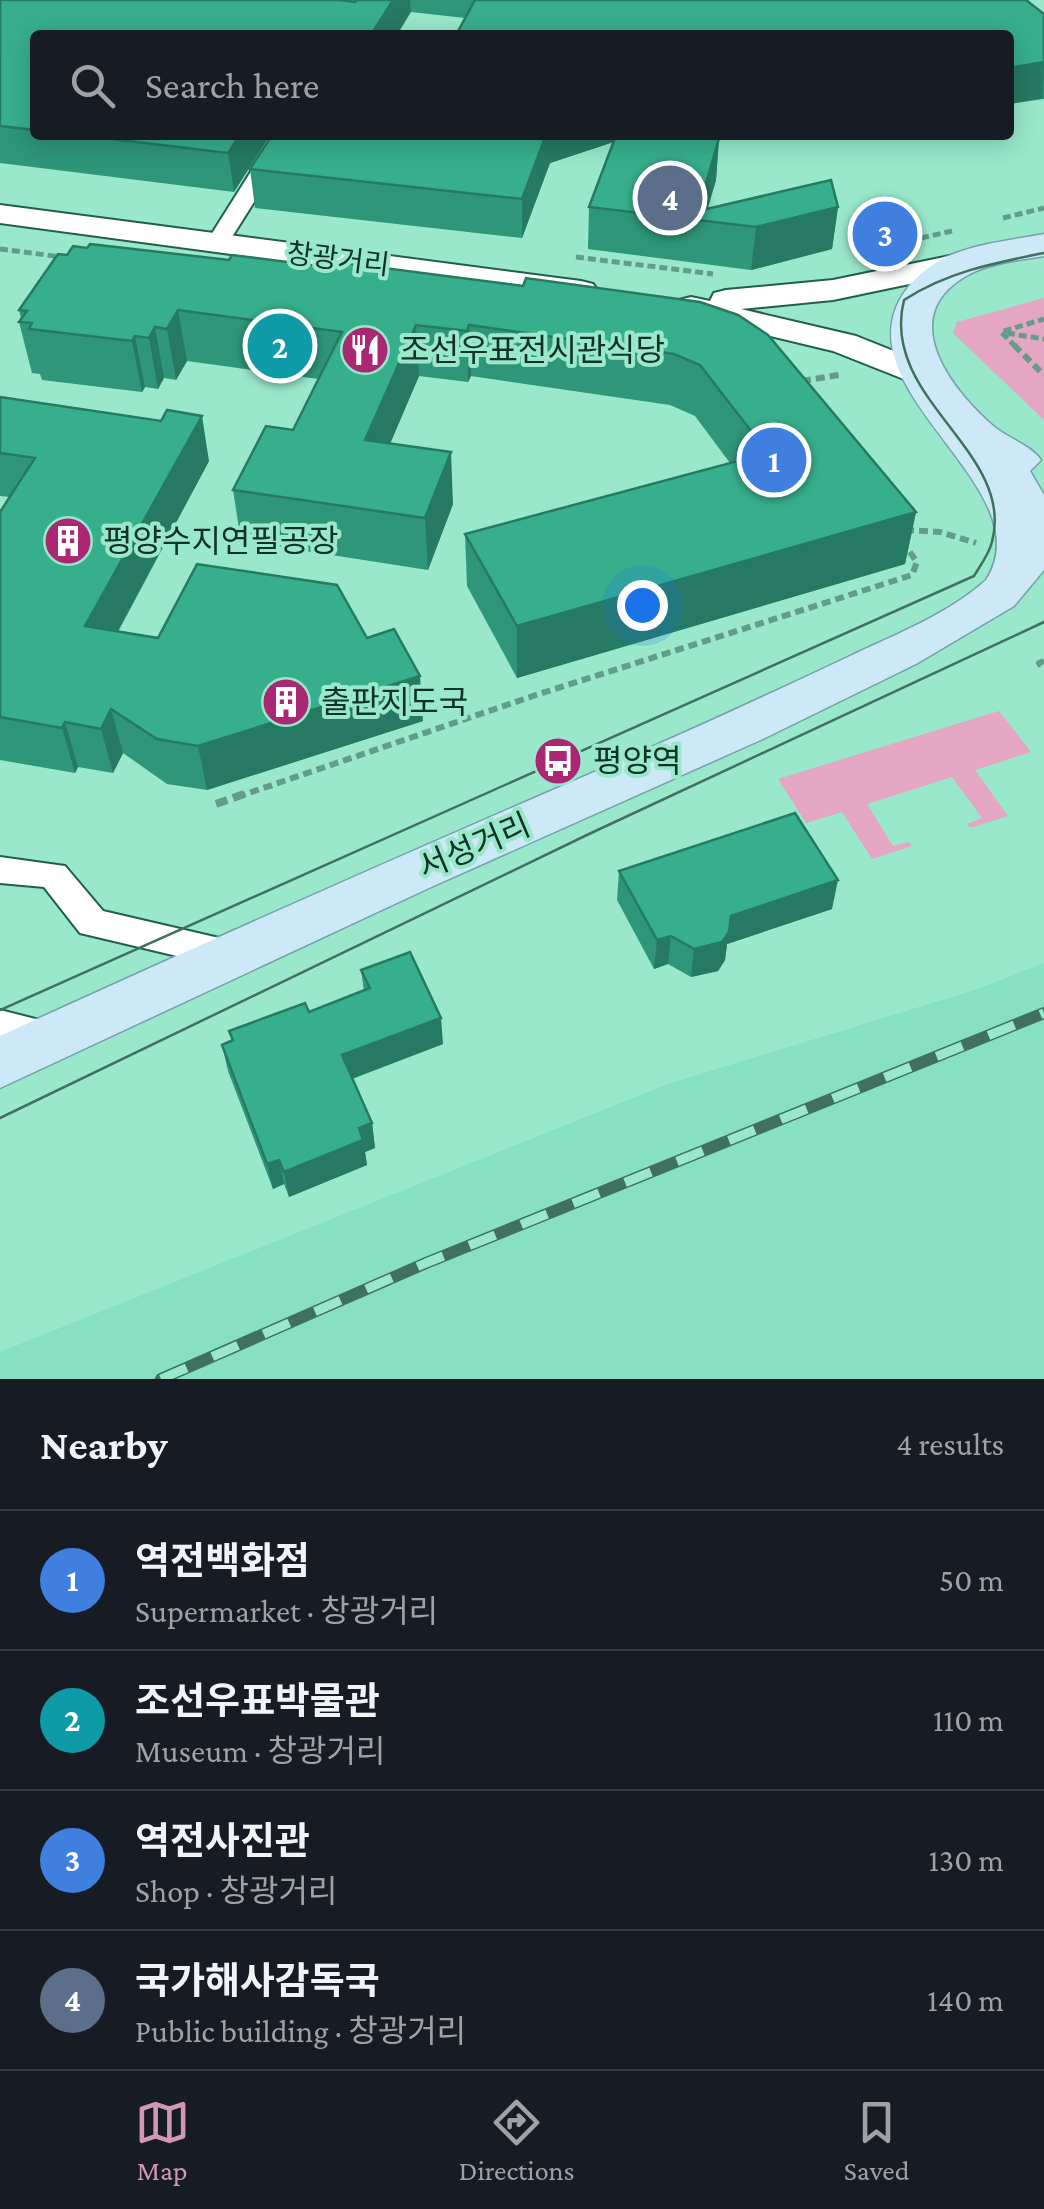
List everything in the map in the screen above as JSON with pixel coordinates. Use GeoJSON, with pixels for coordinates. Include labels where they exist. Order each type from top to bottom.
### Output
{"type":"FeatureCollection","features":[{"type":"Feature","properties":{"kind":"main road","name":"창광거리"},"geometry":{"type":"LineString","coordinates":[[0,214],[618,296]]}},
{"type":"Feature","properties":{"kind":"main road"},"geometry":{"type":"LineString","coordinates":[[929,378],[844,344],[666,302],[834,290],[966,245],[1044,246]]}},
{"type":"Feature","properties":{"kind":"main road"},"geometry":{"type":"LineString","coordinates":[[966,245],[916,301],[910,336],[916,356],[979,439],[1015,458],[1044,466]]}},
{"type":"Feature","properties":{"kind":"main road"},"geometry":{"type":"LineString","coordinates":[[948,628],[1007,588],[1028,562],[1033,525],[1024,490],[992,446]]}},
{"type":"Feature","properties":{"kind":"main road"},"geometry":{"type":"LineString","coordinates":[[948,628],[1023,608],[1044,598]]}},
{"type":"Feature","properties":{"kind":"main road","name":"서성거리"},"geometry":{"type":"LineString","coordinates":[[0,1063],[414,872],[734,733],[948,628]]}},
{"type":"Feature","properties":{"kind":"street"},"geometry":{"type":"LineString","coordinates":[[217,243],[282,140]]}},
{"type":"Feature","properties":{"kind":"street"},"geometry":{"type":"LineString","coordinates":[[0,870],[53,875],[92,923],[232,955]]}},
{"type":"Feature","properties":{"kind":"street"},"geometry":{"type":"LineString","coordinates":[[0,1025],[54,1038]]}},
{"type":"Feature","properties":{"kind":"path"},"geometry":{"type":"LineString","coordinates":[[988,222],[1044,208]]}},
{"type":"Feature","properties":{"kind":"path"},"geometry":{"type":"LineString","coordinates":[[912,240],[966,245]]}},
{"type":"Feature","properties":{"kind":"path"},"geometry":{"type":"LineString","coordinates":[[0,249],[77,260]]}},
{"type":"Feature","properties":{"kind":"path"},"geometry":{"type":"LineString","coordinates":[[571,256],[728,276]]}},
{"type":"Feature","properties":{"kind":"path"},"geometry":{"type":"LineString","coordinates":[[1001,332],[1044,320]]}},
{"type":"Feature","properties":{"kind":"path"},"geometry":{"type":"LineString","coordinates":[[1001,332],[1044,339]]}},
{"type":"Feature","properties":{"kind":"path"},"geometry":{"type":"LineString","coordinates":[[1001,332],[1044,375]]}},
{"type":"Feature","properties":{"kind":"path"},"geometry":{"type":"LineString","coordinates":[[786,384],[820,378]]}},
{"type":"Feature","properties":{"kind":"path"},"geometry":{"type":"LineString","coordinates":[[216,804],[533,696],[912,575],[917,562],[894,530],[940,532],[977,543]]}},
{"type":"Feature","properties":{"kind":"path"},"geometry":{"type":"LineString","coordinates":[[1044,661],[1039,663],[1044,670]]}},
{"type":"Feature","properties":{"kind":"shaded area"},"geometry":{"type":"Polygon","coordinates":[[[1044,298],[1044,420],[953,333],[957,322],[1044,298]]]}},
{"type":"Feature","properties":{"kind":"shaded area"},"geometry":{"type":"Polygon","coordinates":[[[999,711],[1031,752],[975,770],[1008,816],[970,828],[967,824],[982,818],[952,777],[867,804],[893,846],[909,842],[912,846],[872,859],[842,812],[806,823],[778,779],[999,711]]]}},
{"type":"Feature","properties":{"kind":"shaded area"},"geometry":{"type":"Polygon","coordinates":[[[1044,963],[1044,1379],[0,1379],[0,1352],[671,1083],[978,989],[1044,963]]]}},
{"type":"Feature","properties":{"kind":"building"},"geometry":{"type":"Polygon","coordinates":[[[0,0],[393,0],[374,30],[30,30],[30,129],[0,126],[0,0]]]}},
{"type":"Feature","properties":{"kind":"building"},"geometry":{"type":"Polygon","coordinates":[[[475,0],[1026,0],[1044,14],[1044,62],[1014,67],[1014,30],[459,30],[475,0]]]}},
{"type":"Feature","properties":{"kind":"building"},"geometry":{"type":"Polygon","coordinates":[[[120,140],[237,140],[228,153],[120,140]]]}},
{"type":"Feature","properties":{"kind":"building"},"geometry":{"type":"Polygon","coordinates":[[[269,140],[544,140],[522,199],[250,169],[269,140]]]}},
{"type":"Feature","properties":{"kind":"building"},"geometry":{"type":"Polygon","coordinates":[[[614,140],[718,140],[698,211],[831,180],[838,207],[756,227],[589,207],[614,140]]]}},
{"type":"Feature","properties":{"kind":"building"},"geometry":{"type":"Polygon","coordinates":[[[90,244],[335,268],[338,262],[523,286],[526,278],[700,302],[738,315],[768,335],[916,512],[517,626],[465,534],[768,453],[700,365],[674,354],[469,325],[467,331],[416,325],[365,440],[451,452],[425,518],[233,490],[266,426],[293,430],[342,332],[178,310],[167,329],[155,327],[149,338],[135,336],[132,341],[29,329],[32,323],[19,322],[27,311],[19,310],[58,254],[67,255],[73,246],[87,248],[90,244]]]}},
{"type":"Feature","properties":{"kind":"building"},"geometry":{"type":"Polygon","coordinates":[[[0,397],[161,421],[167,410],[202,416],[85,626],[158,638],[197,564],[337,585],[367,638],[394,629],[420,676],[198,746],[157,739],[111,709],[101,729],[65,722],[62,728],[0,717],[0,512],[35,458],[0,453],[0,397]]]}},
{"type":"Feature","properties":{"kind":"building"},"geometry":{"type":"Polygon","coordinates":[[[795,813],[838,880],[731,916],[729,932],[722,942],[694,949],[671,936],[657,940],[619,871],[795,813]]]}},
{"type":"Feature","properties":{"kind":"building"},"geometry":{"type":"Polygon","coordinates":[[[410,952],[441,1018],[342,1055],[372,1123],[359,1128],[363,1140],[284,1172],[279,1160],[267,1164],[222,1045],[233,1040],[229,1031],[305,1003],[309,1012],[370,988],[361,970],[410,952]]]}},
{"type":"Feature","properties":{"kind":"tram line"},"geometry":{"type":"LineString","coordinates":[[0,1010],[974,576],[992,542],[994,510],[985,480],[911,367],[902,335],[904,300],[954,275],[1044,253]]}},
{"type":"Feature","properties":{"kind":"tram line"},"geometry":{"type":"LineString","coordinates":[[0,1118],[589,834],[1044,622]]}},
{"type":"Feature","properties":{"kind":"railway"},"geometry":{"type":"LineString","coordinates":[[161,1379],[426,1263],[1044,1013]]}},
{"type":"Feature","properties":{"kind":"place","name":"국가해사감독국"},"geometry":{"type":"Point","coordinates":[670,198]}},
{"type":"Feature","properties":{"kind":"place","name":"역전사진관"},"geometry":{"type":"Point","coordinates":[885,234]}},
{"type":"Feature","properties":{"kind":"place","name":"조선우표박물관"},"geometry":{"type":"Point","coordinates":[280,346]}},
{"type":"Feature","properties":{"kind":"place","name":"조선우표전시관식당"},"geometry":{"type":"Point","coordinates":[365,350]}},
{"type":"Feature","properties":{"kind":"place","name":"역전백화점"},"geometry":{"type":"Point","coordinates":[774,460]}},
{"type":"Feature","properties":{"kind":"place","name":"평양수지연필공장"},"geometry":{"type":"Point","coordinates":[68,541]}},
{"type":"Feature","properties":{"kind":"place","name":"출판지도국"},"geometry":{"type":"Point","coordinates":[286,702]}},
{"type":"Feature","properties":{"kind":"place","name":"평양역"},"geometry":{"type":"Point","coordinates":[558,761]}}]}
